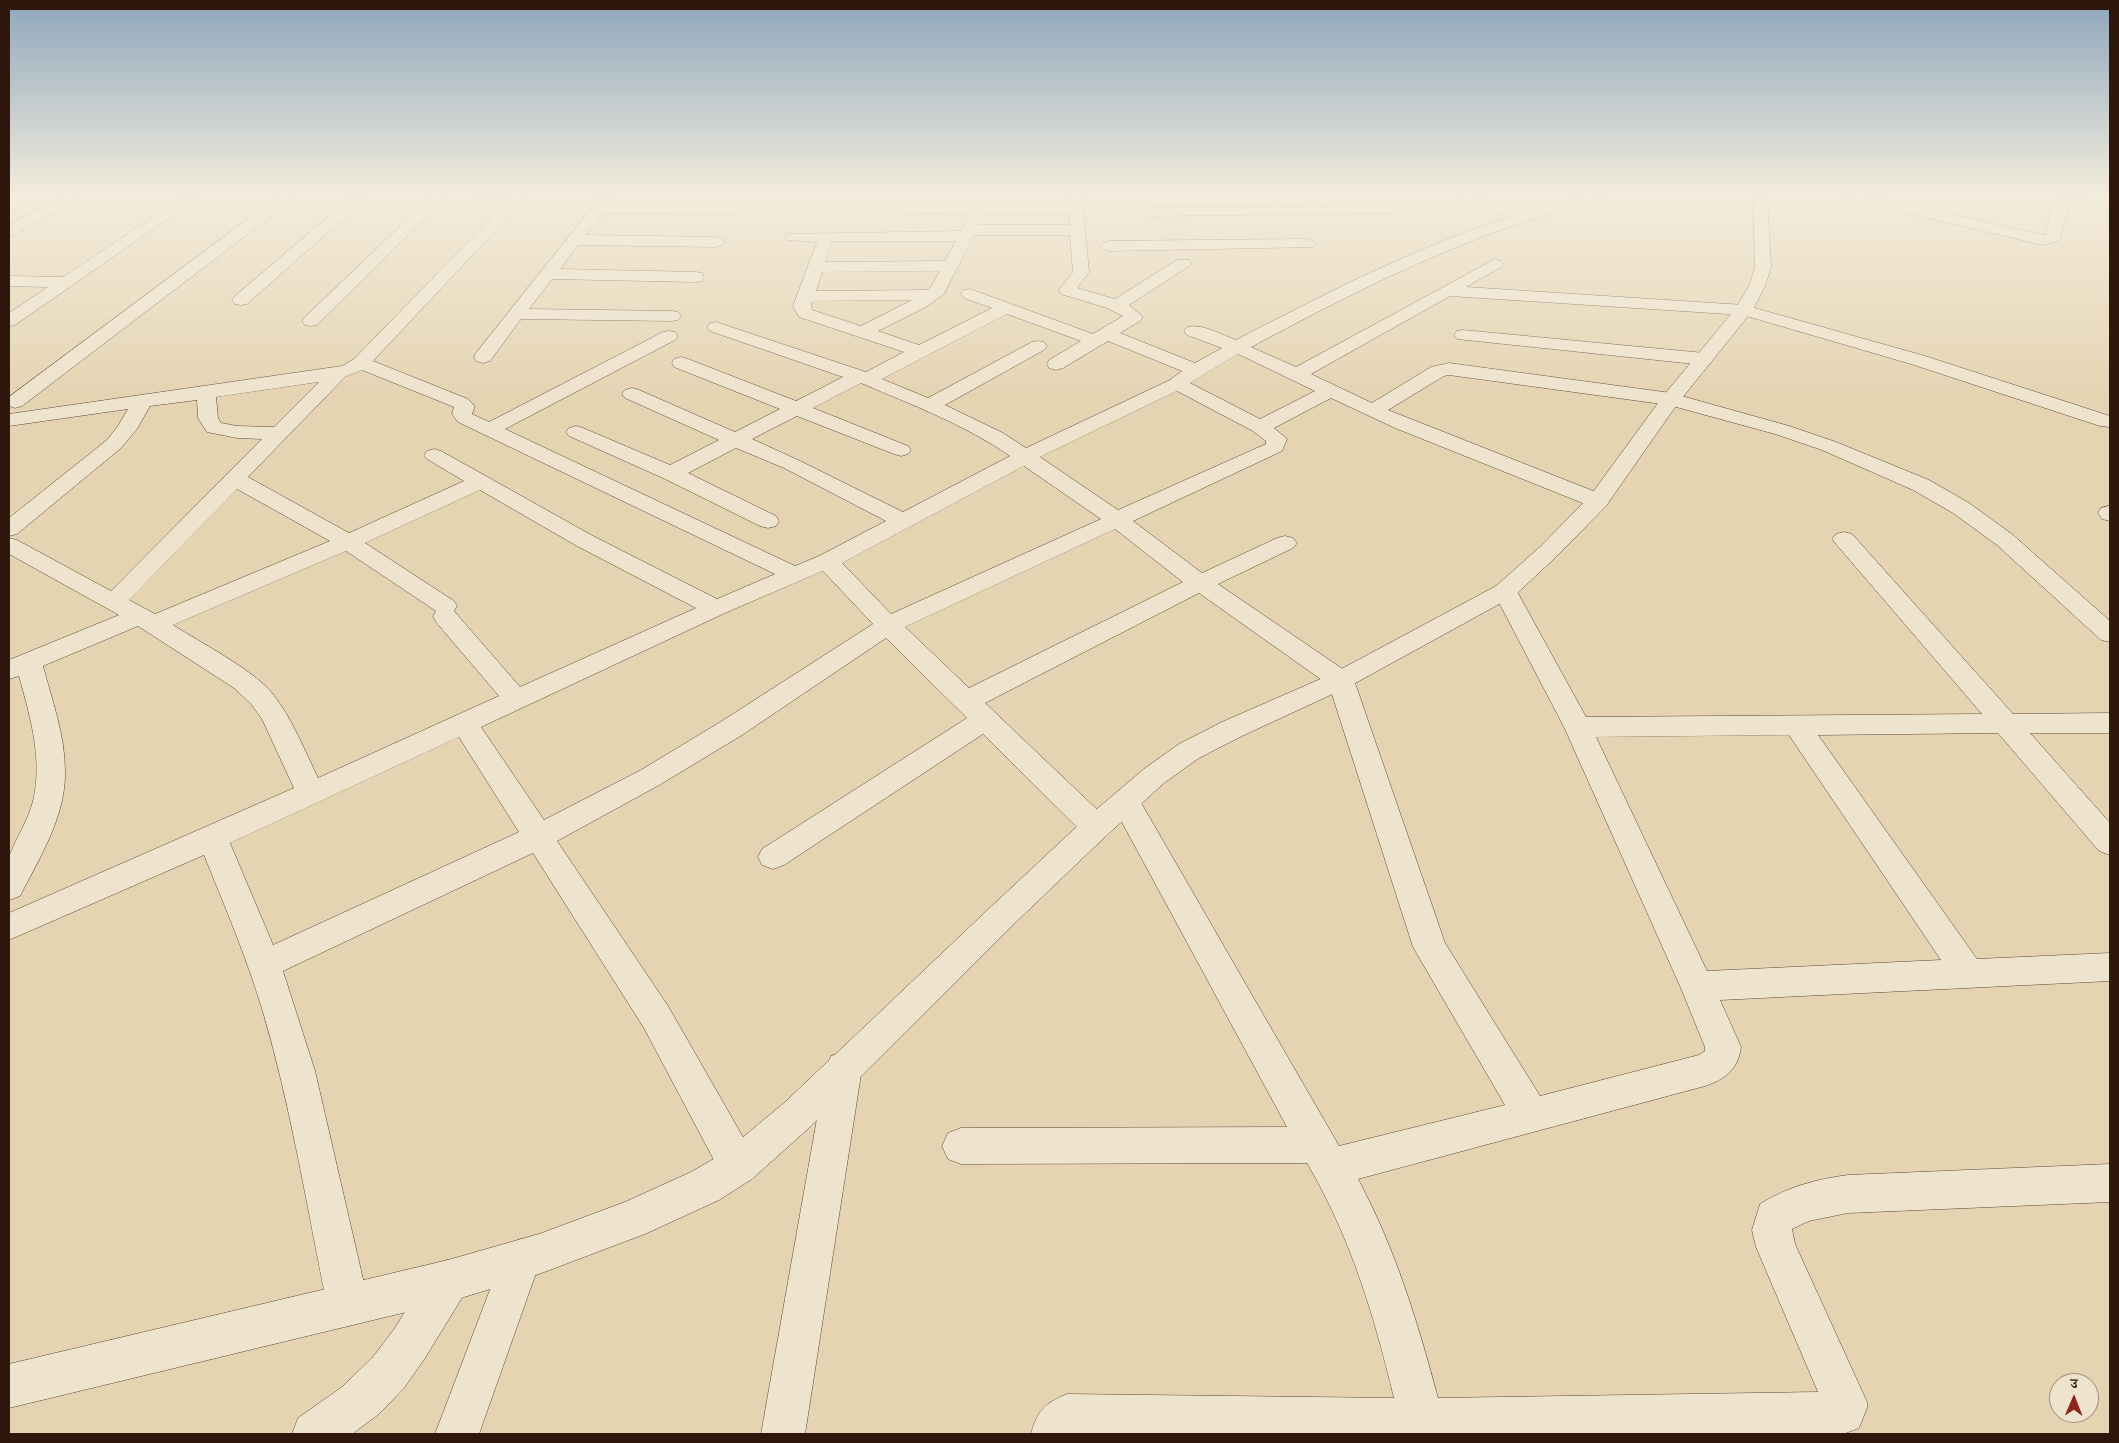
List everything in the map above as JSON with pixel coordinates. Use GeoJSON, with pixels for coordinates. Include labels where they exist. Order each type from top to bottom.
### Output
{"type":"FeatureCollection","features":[{"type":"Feature","properties":{"kind":"street"},"geometry":{"type":"LineString","coordinates":[[9,321],[95,262]]}},
{"type":"Feature","properties":{"kind":"street"},"geometry":{"type":"LineString","coordinates":[[12,411],[202,262]]}},
{"type":"Feature","properties":{"kind":"street"},"geometry":{"type":"LineString","coordinates":[[241,300],[285,262]]}},
{"type":"Feature","properties":{"kind":"street"},"geometry":{"type":"LineString","coordinates":[[311,321],[372,262]]}},
{"type":"Feature","properties":{"kind":"street"},"geometry":{"type":"LineString","coordinates":[[12,411],[143,401],[338,373],[353,369],[361,363],[457,262]]}},
{"type":"Feature","properties":{"kind":"street"},"geometry":{"type":"LineString","coordinates":[[483,357],[556,262]]}},
{"type":"Feature","properties":{"kind":"street"},"geometry":{"type":"LineString","coordinates":[[818,262],[802,306],[805,313],[921,352]]}},
{"type":"Feature","properties":{"kind":"street"},"geometry":{"type":"LineString","coordinates":[[861,333],[934,295],[953,262]]}},
{"type":"Feature","properties":{"kind":"street"},"geometry":{"type":"LineString","coordinates":[[1056,364],[1134,317],[1129,312],[1116,306],[1067,290],[1080,274],[1079,262]]}},
{"type":"Feature","properties":{"kind":"street"},"geometry":{"type":"LineString","coordinates":[[9,927],[213,838],[716,608],[827,561],[1026,456],[1177,384],[1196,370],[1326,300],[1408,262]]}},
{"type":"Feature","properties":{"kind":"street"},"geometry":{"type":"LineString","coordinates":[[9,1386],[448,1281],[521,1259],[632,1220],[705,1186],[738,1166],[797,1115],[1096,827],[1154,776],[1189,751],[1232,729],[1341,680],[1505,591],[1549,551],[1598,501],[1671,399],[1744,310],[1756,286],[1763,262]]}},
{"type":"Feature","properties":{"kind":"street"},"geometry":{"type":"LineString","coordinates":[[1116,306],[1183,263]]}},
{"type":"Feature","properties":{"kind":"street"},"geometry":{"type":"LineString","coordinates":[[1296,375],[1495,264]]}},
{"type":"Feature","properties":{"kind":"street"},"geometry":{"type":"LineString","coordinates":[[816,267],[951,266]]}},
{"type":"Feature","properties":{"kind":"street"},"geometry":{"type":"LineString","coordinates":[[547,274],[696,276]]}},
{"type":"Feature","properties":{"kind":"street"},"geometry":{"type":"LineString","coordinates":[[9,281],[66,282]]}},
{"type":"Feature","properties":{"kind":"street"},"geometry":{"type":"LineString","coordinates":[[1447,291],[1744,310],[1918,360],[2107,422]]}},
{"type":"Feature","properties":{"kind":"street"},"geometry":{"type":"LineString","coordinates":[[970,294],[1196,370]]}},
{"type":"Feature","properties":{"kind":"street"},"geometry":{"type":"LineString","coordinates":[[805,296],[934,295]]}},
{"type":"Feature","properties":{"kind":"street"},"geometry":{"type":"LineString","coordinates":[[670,473],[797,409],[921,352],[1007,308]]}},
{"type":"Feature","properties":{"kind":"street"},"geometry":{"type":"LineString","coordinates":[[516,314],[672,316]]}},
{"type":"Feature","properties":{"kind":"street"},"geometry":{"type":"LineString","coordinates":[[716,326],[863,378],[978,427],[1026,456],[1119,520],[1200,583],[1341,680],[1430,947],[1531,1116]]}},
{"type":"Feature","properties":{"kind":"street"},"geometry":{"type":"LineString","coordinates":[[1193,331],[1237,347],[1372,411],[1598,501]]}},
{"type":"Feature","properties":{"kind":"street"},"geometry":{"type":"LineString","coordinates":[[1462,335],[1704,359]]}},
{"type":"Feature","properties":{"kind":"street"},"geometry":{"type":"LineString","coordinates":[[489,430],[669,336]]}},
{"type":"Feature","properties":{"kind":"street"},"geometry":{"type":"LineString","coordinates":[[928,406],[1038,346]]}},
{"type":"Feature","properties":{"kind":"street"},"geometry":{"type":"LineString","coordinates":[[361,363],[461,403],[465,406],[463,418],[795,575]]}},
{"type":"Feature","properties":{"kind":"street"},"geometry":{"type":"LineString","coordinates":[[681,363],[900,450]]}},
{"type":"Feature","properties":{"kind":"street"},"geometry":{"type":"LineString","coordinates":[[1372,411],[1438,370],[1449,369],[1671,399],[1804,438],[1921,485],[1962,508],[2005,540],[2110,634]]}},
{"type":"Feature","properties":{"kind":"street"},"geometry":{"type":"LineString","coordinates":[[113,603],[338,373]]}},
{"type":"Feature","properties":{"kind":"street"},"geometry":{"type":"LineString","coordinates":[[264,964],[538,837],[650,777],[732,728],[888,625],[1275,447],[1277,439],[1260,427],[1177,384]]}},
{"type":"Feature","properties":{"kind":"street"},"geometry":{"type":"LineString","coordinates":[[1260,427],[1330,391]]}},
{"type":"Feature","properties":{"kind":"street"},"geometry":{"type":"LineString","coordinates":[[206,393],[208,418],[214,428],[237,432],[278,433]]}},
{"type":"Feature","properties":{"kind":"street"},"geometry":{"type":"LineString","coordinates":[[632,394],[814,475],[902,521]]}},
{"type":"Feature","properties":{"kind":"street"},"geometry":{"type":"LineString","coordinates":[[9,529],[114,444],[127,429],[143,401]]}},
{"type":"Feature","properties":{"kind":"street"},"geometry":{"type":"LineString","coordinates":[[576,432],[670,473],[768,521]]}},
{"type":"Feature","properties":{"kind":"street"},"geometry":{"type":"LineString","coordinates":[[434,455],[585,541],[716,608]]}},
{"type":"Feature","properties":{"kind":"street"},"geometry":{"type":"LineString","coordinates":[[234,478],[348,542],[445,611],[516,699]]}},
{"type":"Feature","properties":{"kind":"street"},"geometry":{"type":"LineString","coordinates":[[9,887],[36,832],[50,787],[47,740],[19,666],[147,620],[348,542],[479,482]]}},
{"type":"Feature","properties":{"kind":"street"},"geometry":{"type":"LineString","coordinates":[[1844,539],[2110,843]]}},
{"type":"Feature","properties":{"kind":"street"},"geometry":{"type":"LineString","coordinates":[[773,857],[976,710],[1200,583],[1285,543]]}},
{"type":"Feature","properties":{"kind":"street"},"geometry":{"type":"LineString","coordinates":[[9,545],[147,620],[224,669],[260,698],[274,716],[311,793]]}},
{"type":"Feature","properties":{"kind":"street"},"geometry":{"type":"LineString","coordinates":[[827,561],[888,625],[1096,827]]}},
{"type":"Feature","properties":{"kind":"street"},"geometry":{"type":"LineString","coordinates":[[961,1146],[1324,1156],[1531,1116],[1705,1070],[1716,1065],[1722,1056],[1723,1047],[1697,986],[1578,727],[1505,591]]}},
{"type":"Feature","properties":{"kind":"street"},"geometry":{"type":"LineString","coordinates":[[464,723],[656,1017],[738,1166]]}},
{"type":"Feature","properties":{"kind":"street"},"geometry":{"type":"LineString","coordinates":[[1578,727],[2109,724]]}},
{"type":"Feature","properties":{"kind":"street"},"geometry":{"type":"LineString","coordinates":[[1797,726],[1969,974]]}},
{"type":"Feature","properties":{"kind":"street"},"geometry":{"type":"LineString","coordinates":[[1126,802],[1324,1156],[1367,1237],[1390,1303],[1424,1427]]}},
{"type":"Feature","properties":{"kind":"street"},"geometry":{"type":"LineString","coordinates":[[213,838],[264,964],[280,1012],[297,1071],[348,1305]]}},
{"type":"Feature","properties":{"kind":"street"},"geometry":{"type":"LineString","coordinates":[[1697,986],[2110,967]]}},
{"type":"Feature","properties":{"kind":"street"},"geometry":{"type":"LineString","coordinates":[[783,1434],[844,1068]]}},
{"type":"Feature","properties":{"kind":"street"},"geometry":{"type":"LineString","coordinates":[[1053,1434],[1055,1428],[1067,1416],[1273,1426],[1424,1427],[1837,1414],[1845,1408],[1842,1394],[1776,1247],[1772,1230],[1774,1218],[1787,1209],[1810,1200],[1848,1194],[2110,1183]]}},
{"type":"Feature","properties":{"kind":"street"},"geometry":{"type":"LineString","coordinates":[[457,1434],[521,1259]]}},
{"type":"Feature","properties":{"kind":"street"},"geometry":{"type":"LineString","coordinates":[[314,1434],[364,1398],[386,1375],[404,1351],[448,1281]]}}]}
